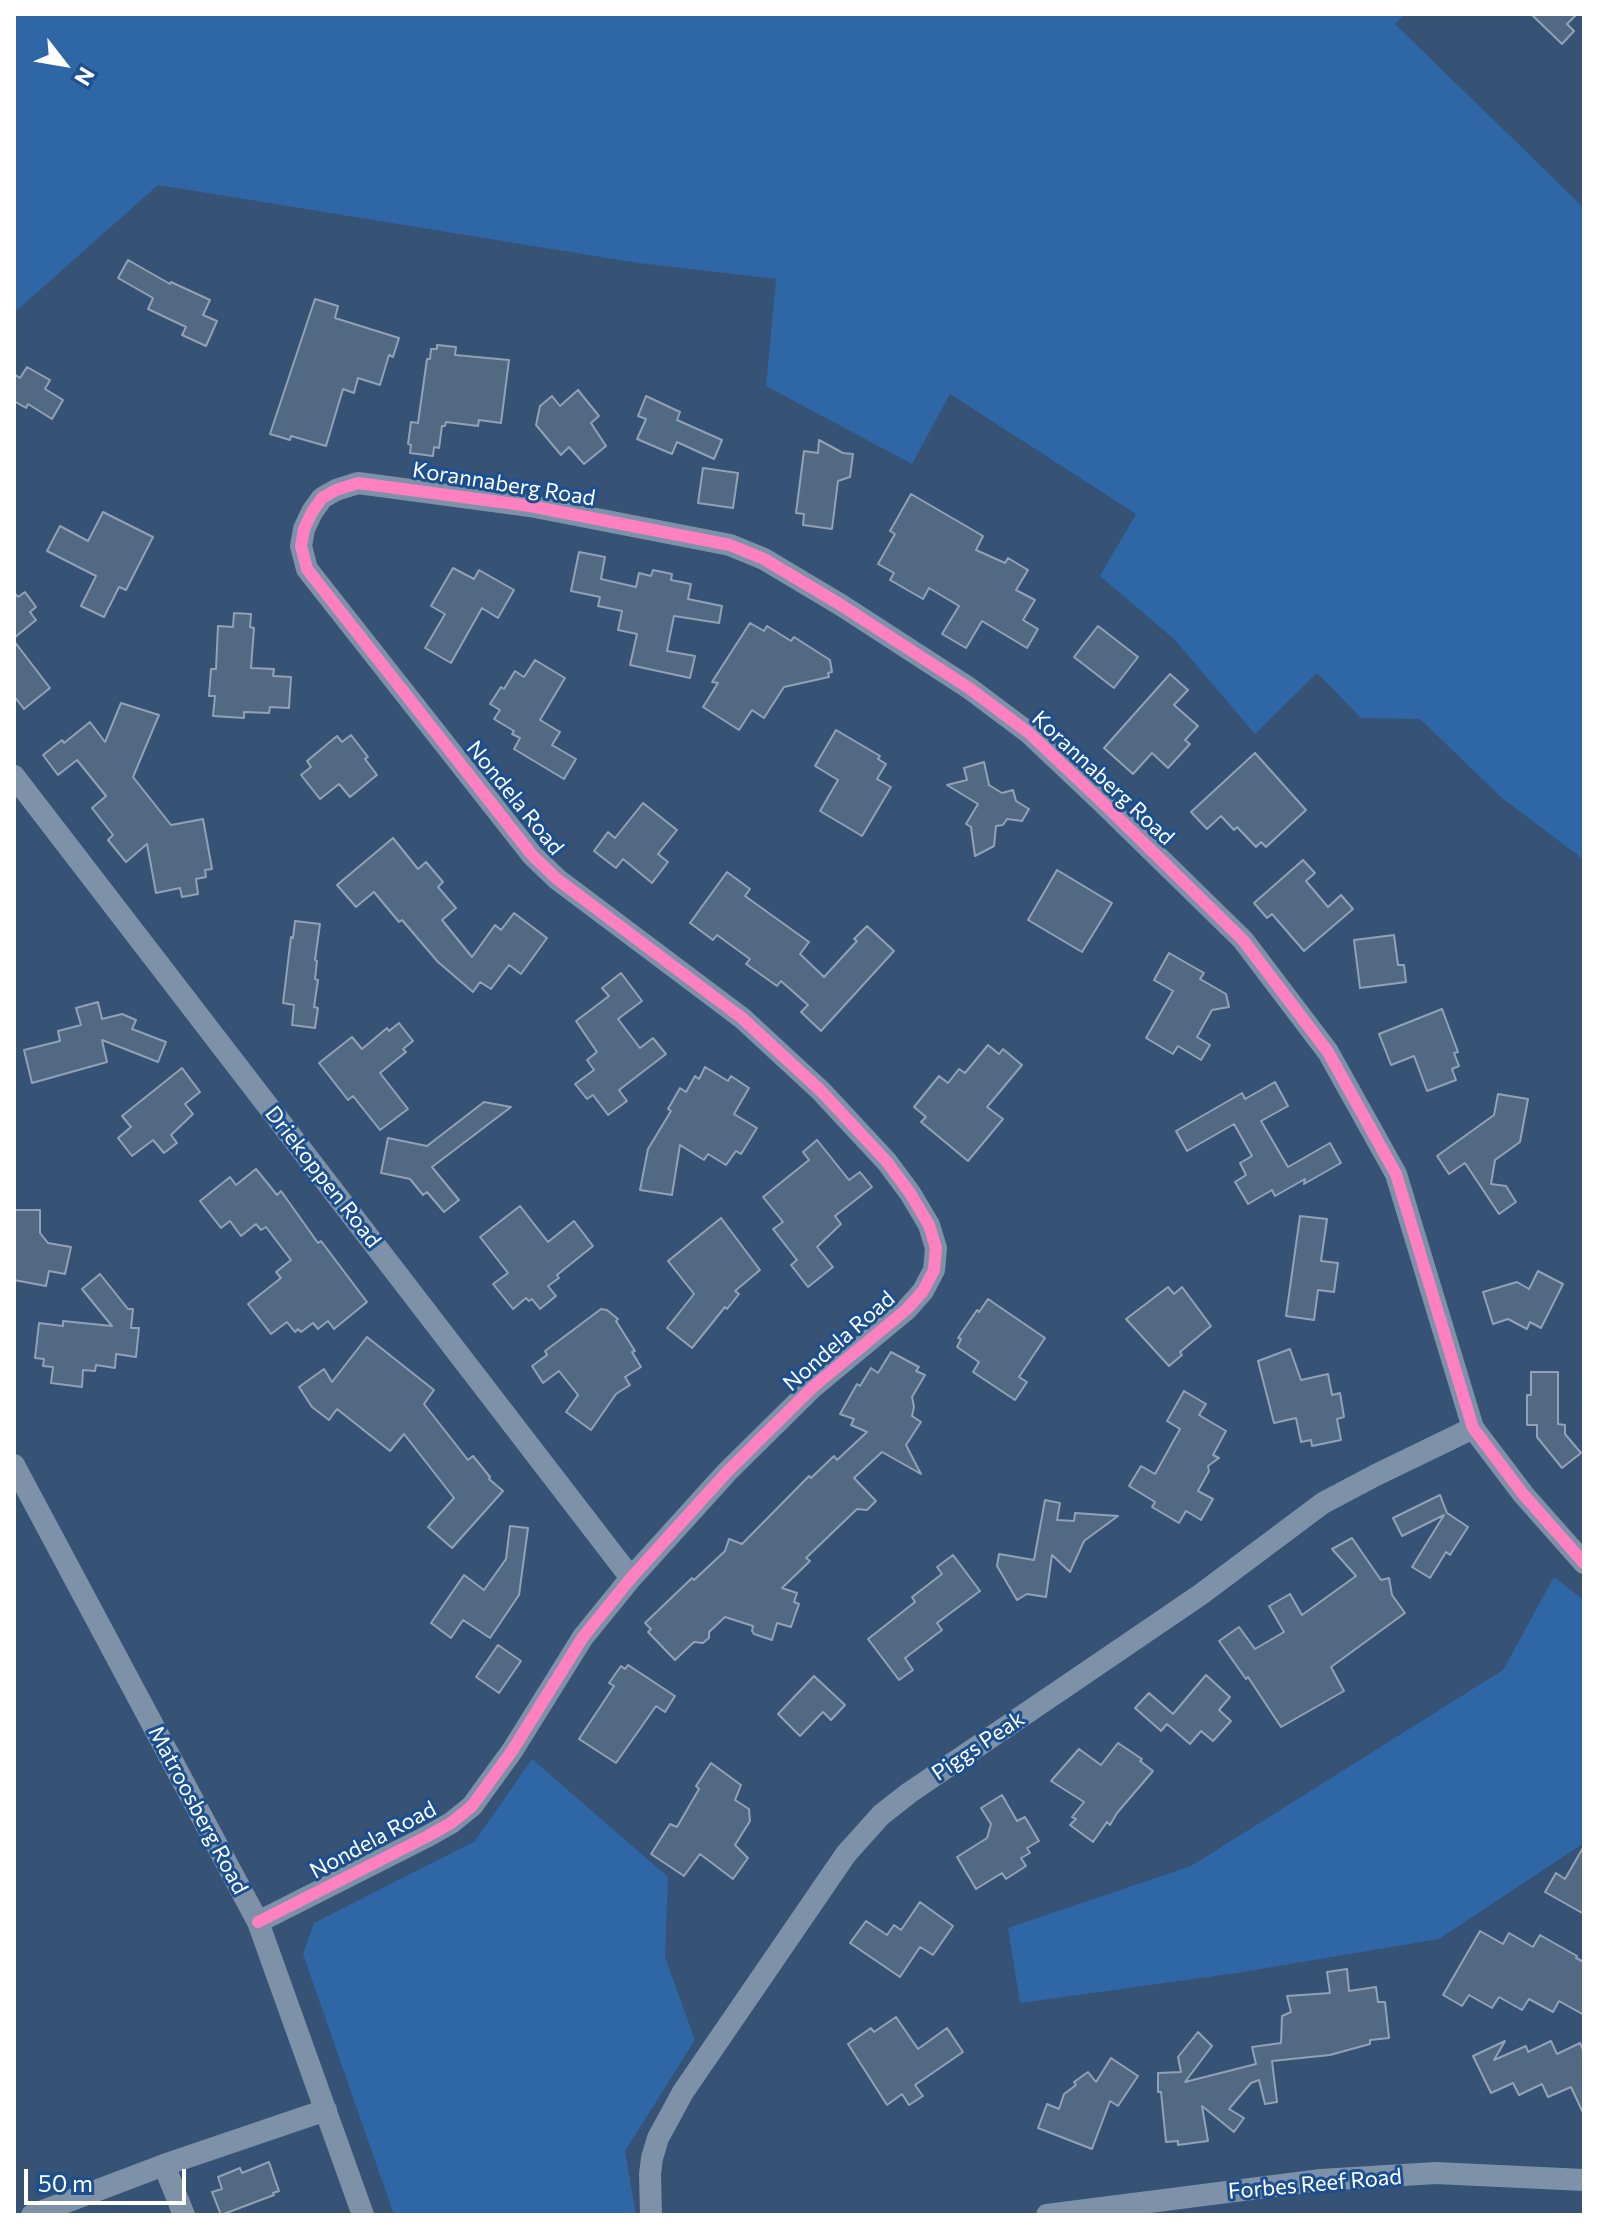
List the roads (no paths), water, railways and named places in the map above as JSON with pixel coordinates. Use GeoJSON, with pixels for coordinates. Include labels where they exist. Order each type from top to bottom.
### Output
{"type":"FeatureCollection","features":[{"type":"Feature","properties":{"kind":"street","name":"Korannaberg Road"},"geometry":{"type":"LineString","coordinates":[[307,569],[301,546],[312,512],[322,498],[358,483],[530,506],[730,545],[764,559],[841,605],[969,688],[1029,733],[1243,940],[1328,1052],[1396,1174],[1473,1428],[1523,1494],[1584,1563]]}},
{"type":"Feature","properties":{"kind":"street","name":"Nondela Road"},"geometry":{"type":"LineString","coordinates":[[258,1922],[428,1836],[472,1806],[512,1751],[583,1637],[631,1578],[727,1472],[802,1398],[907,1309],[923,1291],[934,1270],[936,1248],[929,1225],[887,1162],[821,1091],[742,1018],[557,879],[532,855],[307,569]]}},
{"type":"Feature","properties":{"kind":"street","name":"Driekoppen Road"},"geometry":{"type":"LineString","coordinates":[[14,776],[631,1578]]}},
{"type":"Feature","properties":{"kind":"street","name":"Piggs Peak"},"geometry":{"type":"LineString","coordinates":[[651,2215],[652,2158],[658,2138],[683,2092],[846,1854],[881,1815],[1200,1595],[1323,1503],[1473,1428]]}},
{"type":"Feature","properties":{"kind":"street","name":"Matroosberg Road"},"geometry":{"type":"LineString","coordinates":[[14,1465],[258,1922],[363,2215]]}},
{"type":"Feature","properties":{"kind":"street"},"geometry":{"type":"LineString","coordinates":[[32,2215],[164,2165],[326,2110]]}},
{"type":"Feature","properties":{"kind":"street"},"geometry":{"type":"LineString","coordinates":[[164,2165],[184,2215]]}},
{"type":"Feature","properties":{"kind":"street","name":"Forbes Reef Road"},"geometry":{"type":"LineString","coordinates":[[1047,2215],[1335,2179],[1436,2173],[1584,2180]]}}]}
